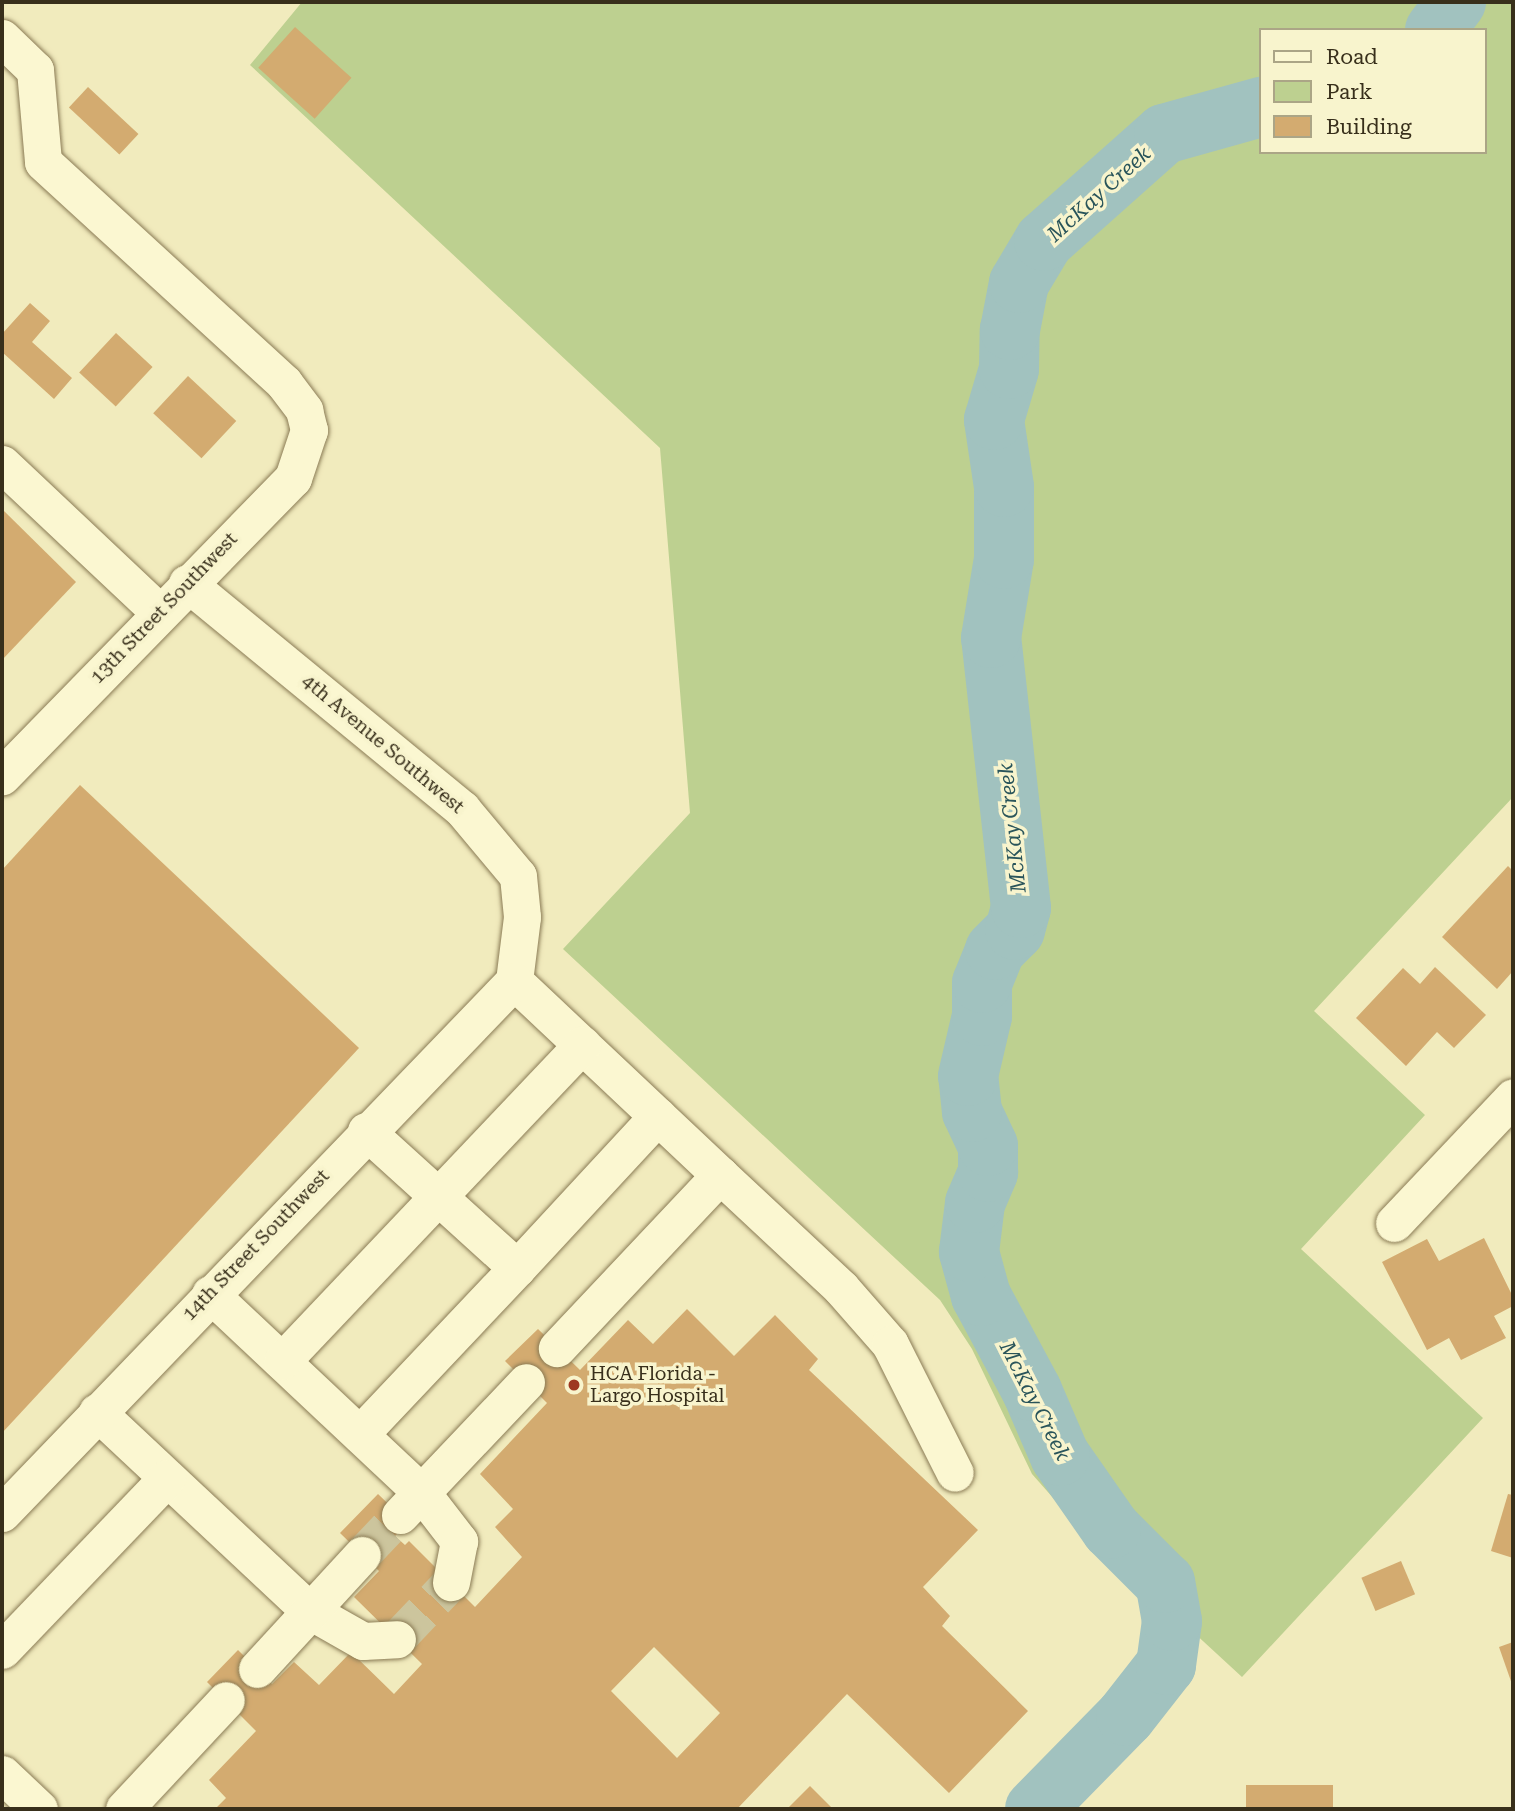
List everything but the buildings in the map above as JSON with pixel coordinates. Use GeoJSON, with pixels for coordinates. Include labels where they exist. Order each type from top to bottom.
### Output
{"type":"FeatureCollection","features":[{"type":"Feature","properties":{"kind":"street","name":"13th Street Southwest"},"geometry":{"type":"LineString","coordinates":[[2,38],[34,70],[43,162],[284,383],[304,410],[309,430],[293,478],[187,583],[2,776]]}},
{"type":"Feature","properties":{"kind":"street"},"geometry":{"type":"LineString","coordinates":[[2,464],[159,612]]}},
{"type":"Feature","properties":{"kind":"street","name":"4th Avenue Southwest"},"geometry":{"type":"LineString","coordinates":[[187,583],[221,607],[462,810],[519,876],[522,917],[514,981]]}},
{"type":"Feature","properties":{"kind":"street"},"geometry":{"type":"LineString","coordinates":[[514,981],[841,1288],[890,1344],[955,1473]]}},
{"type":"Feature","properties":{"kind":"street","name":"14th Street Southwest"},"geometry":{"type":"LineString","coordinates":[[2,1513],[366,1131],[514,981]]}},
{"type":"Feature","properties":{"kind":"street"},"geometry":{"type":"LineString","coordinates":[[282,1361],[582,1045]]}},
{"type":"Feature","properties":{"kind":"street"},"geometry":{"type":"LineString","coordinates":[[1394,1223],[1513,1097]]}},
{"type":"Feature","properties":{"kind":"street"},"geometry":{"type":"LineString","coordinates":[[359,1434],[658,1116]]}},
{"type":"Feature","properties":{"kind":"street"},"geometry":{"type":"LineString","coordinates":[[366,1131],[517,1268]]}},
{"type":"Feature","properties":{"kind":"street"},"geometry":{"type":"LineString","coordinates":[[557,1348],[720,1175]]}},
{"type":"Feature","properties":{"kind":"street"},"geometry":{"type":"LineString","coordinates":[[210,1294],[359,1434],[411,1504],[459,1541],[451,1583]]}},
{"type":"Feature","properties":{"kind":"street"},"geometry":{"type":"LineString","coordinates":[[411,1504],[526,1382]]}},
{"type":"Feature","properties":{"kind":"street"},"geometry":{"type":"LineString","coordinates":[[97,1412],[310,1611],[363,1641],[397,1639]]}},
{"type":"Feature","properties":{"kind":"street"},"geometry":{"type":"LineString","coordinates":[[2,1650],[167,1478]]}},
{"type":"Feature","properties":{"kind":"street"},"geometry":{"type":"LineString","coordinates":[[257,1669],[362,1555]]}},
{"type":"Feature","properties":{"kind":"street"},"geometry":{"type":"LineString","coordinates":[[124,1809],[226,1700]]}},
{"type":"Feature","properties":{"kind":"green space"},"geometry":{"type":"Polygon","coordinates":[[[302,2],[1513,2],[1513,797],[1314,1011],[1425,1115],[1301,1249],[1483,1418],[1242,1677],[1077,1525],[1032,1474],[972,1349],[940,1300],[563,949],[690,813],[660,448],[250,65],[302,2]]]}},
{"type":"Feature","properties":{"kind":"waterway","name":"McKay Creek"},"geometry":{"type":"LineString","coordinates":[[1436,28],[1456,2]]}},
{"type":"Feature","properties":{"kind":"waterway","name":"McKay Creek"},"geometry":{"type":"LineString","coordinates":[[1035,1809],[1126,1716],[1166,1665],[1172,1621],[1165,1583],[1111,1529],[1060,1456],[1032,1391],[981,1296],[969,1252],[975,1203],[988,1172],[988,1146],[972,1112],[968,1076],[982,1016],[982,983],[995,950],[1015,930],[1021,908],[991,638],[1004,559],[1004,487],[994,420],[1009,369],[1010,330],[1019,283],[1044,241],[1164,134],[1260,107]]}},
{"type":"Feature","properties":{"kind":"tunnel"},"geometry":{"type":"LineString","coordinates":[[362,1555],[400,1515]]}},
{"type":"Feature","properties":{"kind":"tunnel"},"geometry":{"type":"LineString","coordinates":[[397,1639],[451,1582]]}},
{"type":"Feature","properties":{"kind":"place","name":"HCA Florida - Largo Hospital"},"geometry":{"type":"Point","coordinates":[574,1385]}}]}
